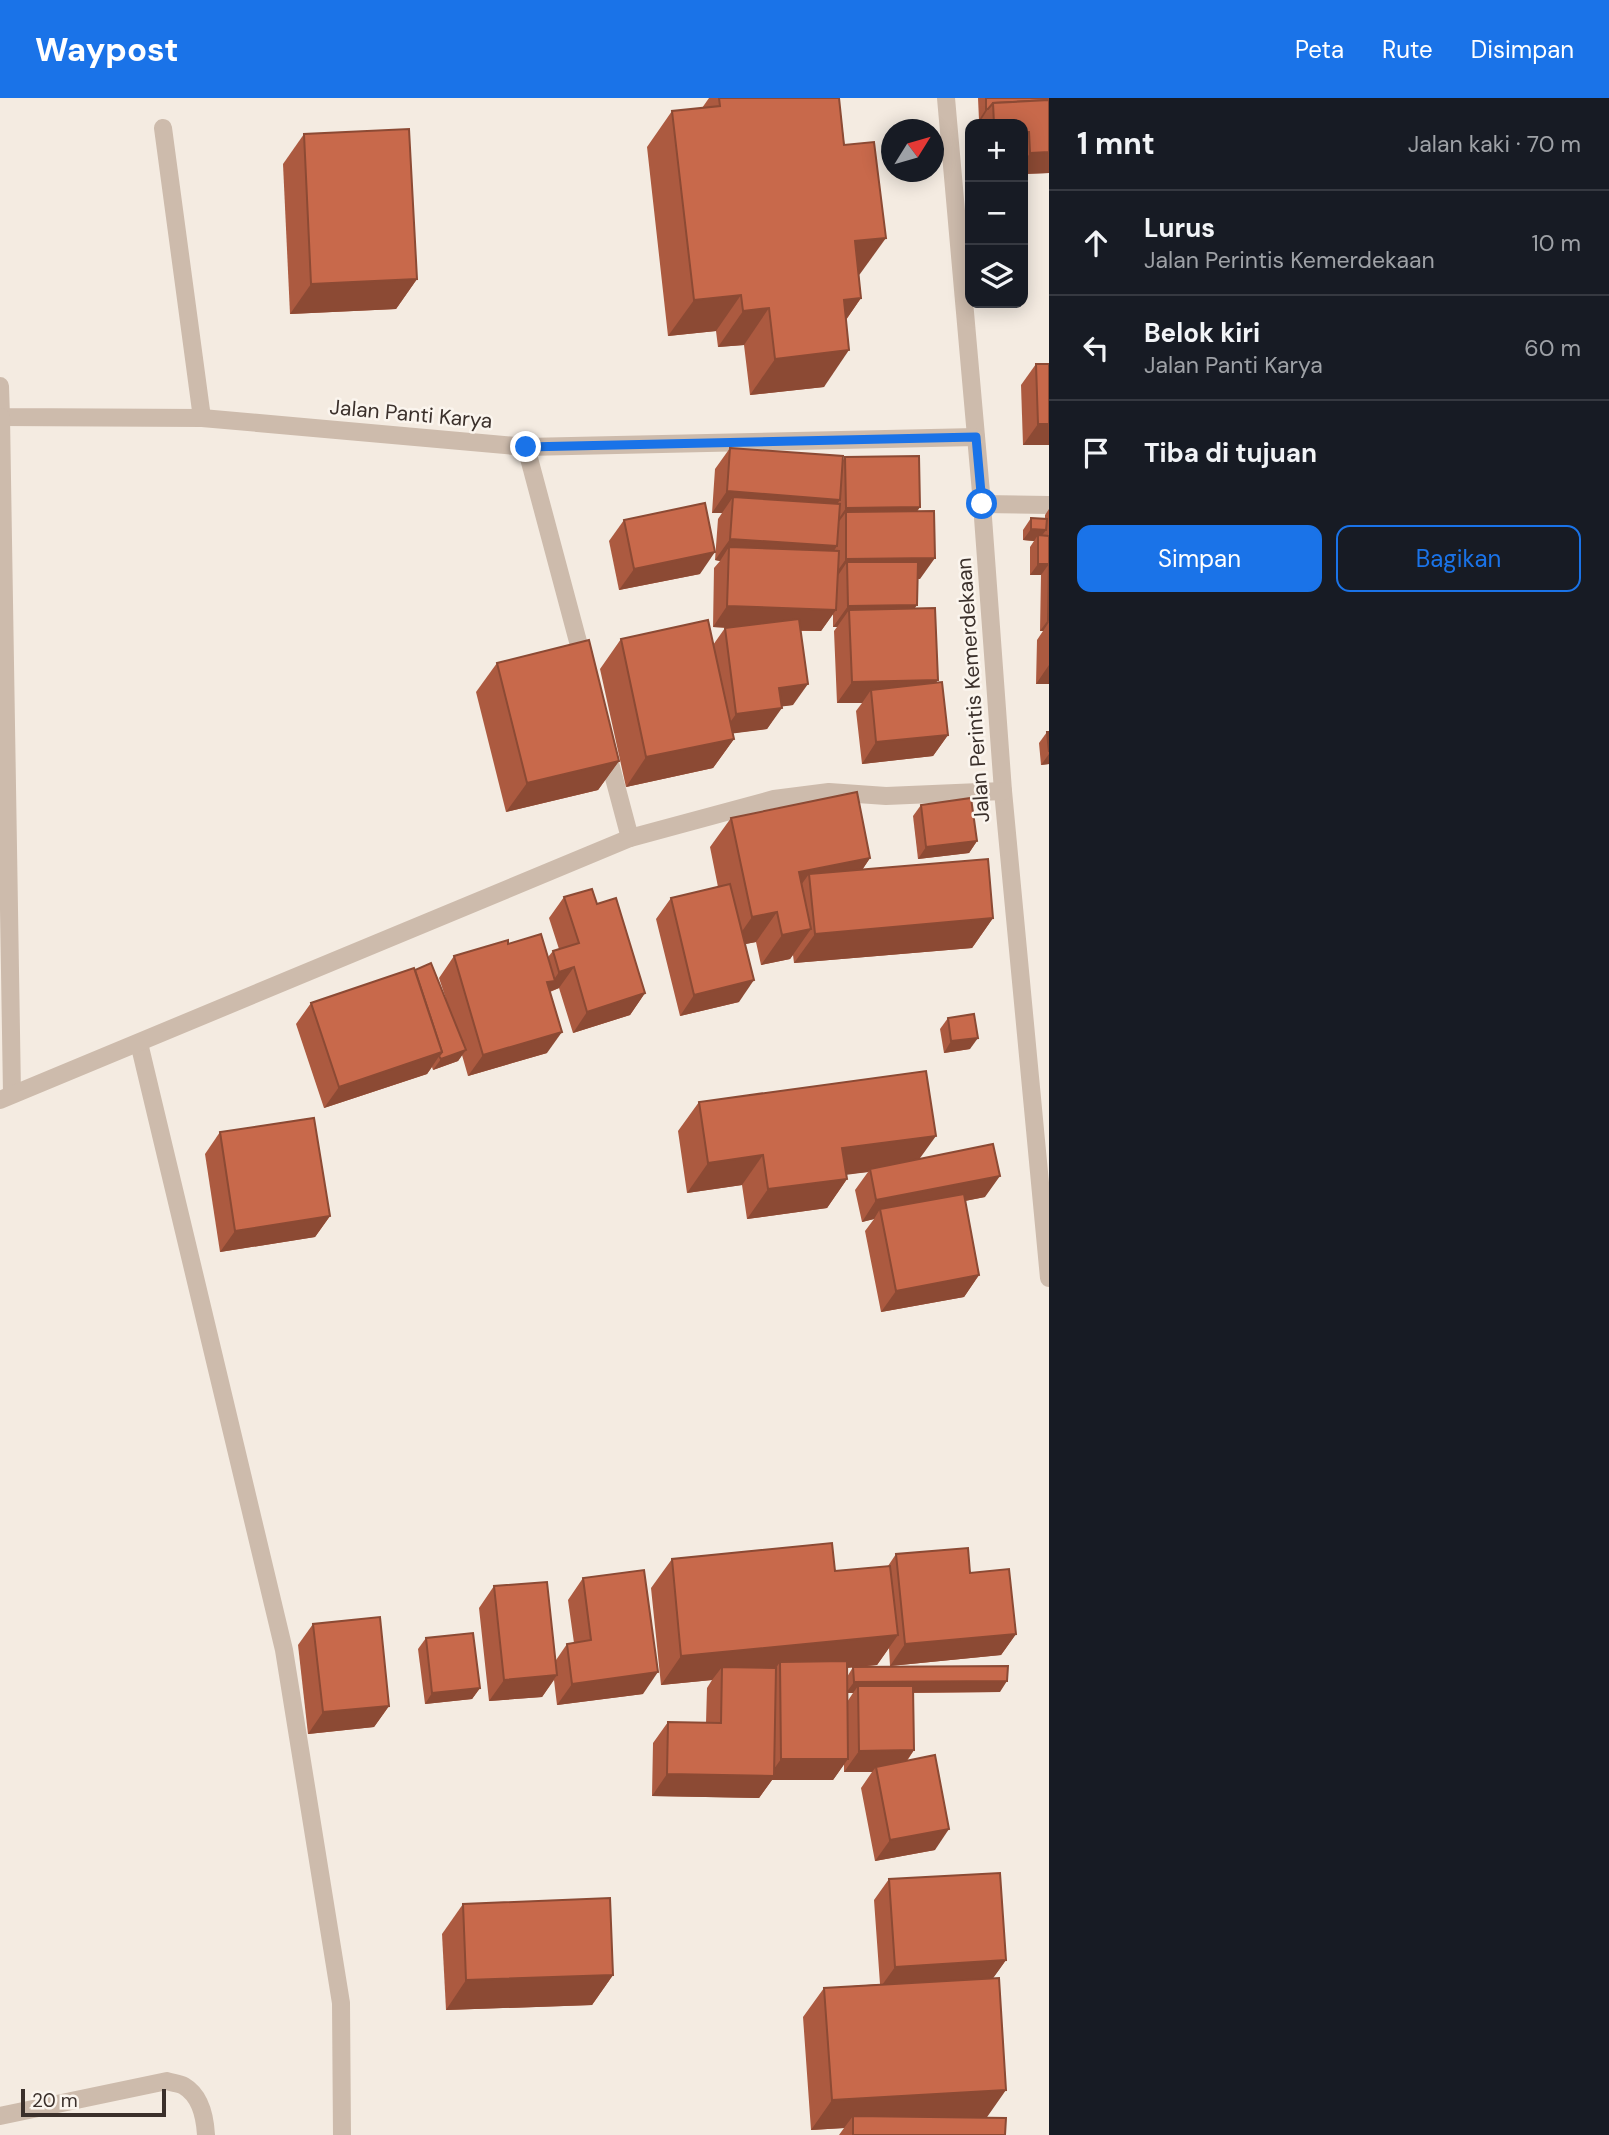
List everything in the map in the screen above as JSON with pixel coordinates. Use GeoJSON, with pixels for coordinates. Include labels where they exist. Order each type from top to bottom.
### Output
{"type":"FeatureCollection","features":[{"type":"Feature","properties":{"kind":"street","name":"Jalan Perintis Kemerdekaan"},"geometry":{"type":"LineString","coordinates":[[946,98],[982,504],[1003,791],[1049,1278]]}},
{"type":"Feature","properties":{"kind":"street"},"geometry":{"type":"LineString","coordinates":[[163,128],[202,418]]}},
{"type":"Feature","properties":{"kind":"street"},"geometry":{"type":"LineString","coordinates":[[0,386],[6,1097],[630,838],[775,799],[829,792],[886,796],[1003,791]]}},
{"type":"Feature","properties":{"kind":"street","name":"Jalan Panti Karya"},"geometry":{"type":"LineString","coordinates":[[1,417],[202,418],[526,447],[976,437]]}},
{"type":"Feature","properties":{"kind":"street"},"geometry":{"type":"LineString","coordinates":[[526,447],[587,676]]}},
{"type":"Feature","properties":{"kind":"street"},"geometry":{"type":"LineString","coordinates":[[982,504],[1049,505]]}},
{"type":"Feature","properties":{"kind":"street"},"geometry":{"type":"LineString","coordinates":[[601,730],[630,838]]}},
{"type":"Feature","properties":{"kind":"street"},"geometry":{"type":"LineString","coordinates":[[139,1043],[284,1650],[341,2003],[342,2135]]}},
{"type":"Feature","properties":{"kind":"street"},"geometry":{"type":"LineString","coordinates":[[0,2116],[167,2081],[184,2086],[198,2099],[205,2118],[206,2135]]}},
{"type":"Feature","properties":{"kind":"building"},"geometry":{"type":"Polygon","coordinates":[[[719,98],[839,98],[844,145],[874,142],[886,238],[855,241],[861,298],[844,300],[849,350],[775,359],[769,308],[743,311],[741,295],[694,300],[672,111],[720,106],[719,98]]]}},
{"type":"Feature","properties":{"kind":"building"},"geometry":{"type":"Polygon","coordinates":[[[986,98],[1048,100],[993,103],[986,109],[986,98]]]}},
{"type":"Feature","properties":{"kind":"building"},"geometry":{"type":"Polygon","coordinates":[[[1049,100],[1049,152],[1030,153],[1028,119],[994,119],[993,103],[1049,100]]]}},
{"type":"Feature","properties":{"kind":"building"},"geometry":{"type":"Polygon","coordinates":[[[409,129],[417,279],[311,284],[304,134],[409,129]]]}},
{"type":"Feature","properties":{"kind":"building"},"geometry":{"type":"Polygon","coordinates":[[[1036,364],[1049,364],[1049,424],[1038,424],[1036,364]]]}},
{"type":"Feature","properties":{"kind":"building"},"geometry":{"type":"Polygon","coordinates":[[[730,448],[843,456],[840,500],[727,491],[730,448]]]}},
{"type":"Feature","properties":{"kind":"building"},"geometry":{"type":"Polygon","coordinates":[[[919,456],[920,507],[846,508],[845,457],[919,456]]]}},
{"type":"Feature","properties":{"kind":"building"},"geometry":{"type":"Polygon","coordinates":[[[733,497],[840,504],[837,546],[730,539],[733,497]]]}},
{"type":"Feature","properties":{"kind":"building"},"geometry":{"type":"Polygon","coordinates":[[[705,503],[715,552],[634,569],[624,520],[705,503]]]}},
{"type":"Feature","properties":{"kind":"building"},"geometry":{"type":"Polygon","coordinates":[[[934,511],[935,558],[846,559],[846,512],[934,511]]]}},
{"type":"Feature","properties":{"kind":"building"},"geometry":{"type":"Polygon","coordinates":[[[1031,518],[1047,519],[1046,530],[1031,529],[1031,518]]]}},
{"type":"Feature","properties":{"kind":"building"},"geometry":{"type":"Polygon","coordinates":[[[1038,535],[1049,536],[1049,564],[1038,564],[1038,535]]]}},
{"type":"Feature","properties":{"kind":"building"},"geometry":{"type":"Polygon","coordinates":[[[729,547],[839,551],[836,610],[727,606],[729,547]]]}},
{"type":"Feature","properties":{"kind":"building"},"geometry":{"type":"Polygon","coordinates":[[[847,562],[918,562],[917,605],[848,606],[847,562]]]}},
{"type":"Feature","properties":{"kind":"building"},"geometry":{"type":"Polygon","coordinates":[[[935,608],[938,680],[852,682],[849,610],[935,608]]]}},
{"type":"Feature","properties":{"kind":"building"},"geometry":{"type":"Polygon","coordinates":[[[799,619],[808,684],[779,688],[782,708],[736,714],[725,628],[799,619]]]}},
{"type":"Feature","properties":{"kind":"building"},"geometry":{"type":"Polygon","coordinates":[[[708,620],[734,739],[646,757],[621,639],[708,620]]]}},
{"type":"Feature","properties":{"kind":"building"},"geometry":{"type":"Polygon","coordinates":[[[589,640],[619,761],[527,783],[497,663],[589,640]]]}},
{"type":"Feature","properties":{"kind":"building"},"geometry":{"type":"Polygon","coordinates":[[[942,682],[948,735],[876,742],[871,690],[942,682]]]}},
{"type":"Feature","properties":{"kind":"building"},"geometry":{"type":"Polygon","coordinates":[[[857,792],[870,858],[799,872],[811,929],[782,935],[777,912],[752,917],[731,818],[857,792]]]}},
{"type":"Feature","properties":{"kind":"building"},"geometry":{"type":"Polygon","coordinates":[[[971,798],[977,841],[926,847],[921,805],[971,798]]]}},
{"type":"Feature","properties":{"kind":"building"},"geometry":{"type":"Polygon","coordinates":[[[988,859],[993,918],[815,934],[809,874],[988,859]]]}},
{"type":"Feature","properties":{"kind":"building"},"geometry":{"type":"Polygon","coordinates":[[[730,884],[754,980],[694,995],[671,898],[730,884]]]}},
{"type":"Feature","properties":{"kind":"building"},"geometry":{"type":"Polygon","coordinates":[[[592,889],[597,904],[616,898],[645,993],[587,1012],[574,967],[559,972],[553,951],[579,943],[564,897],[592,889]]]}},
{"type":"Feature","properties":{"kind":"building"},"geometry":{"type":"Polygon","coordinates":[[[541,934],[555,981],[547,982],[562,1032],[483,1055],[454,956],[508,940],[508,944],[541,934]]]}},
{"type":"Feature","properties":{"kind":"building"},"geometry":{"type":"Polygon","coordinates":[[[431,963],[466,1050],[441,1059],[439,1056],[442,1052],[415,970],[431,963]]]}},
{"type":"Feature","properties":{"kind":"building"},"geometry":{"type":"Polygon","coordinates":[[[414,968],[442,1052],[339,1087],[311,1003],[414,968]]]}},
{"type":"Feature","properties":{"kind":"building"},"geometry":{"type":"Polygon","coordinates":[[[974,1014],[978,1038],[951,1041],[948,1018],[974,1014]]]}},
{"type":"Feature","properties":{"kind":"building"},"geometry":{"type":"Polygon","coordinates":[[[926,1071],[936,1136],[842,1148],[847,1179],[768,1189],[763,1155],[708,1163],[699,1102],[926,1071]]]}},
{"type":"Feature","properties":{"kind":"building"},"geometry":{"type":"Polygon","coordinates":[[[314,1118],[330,1216],[235,1231],[220,1132],[314,1118]]]}},
{"type":"Feature","properties":{"kind":"building"},"geometry":{"type":"Polygon","coordinates":[[[993,1144],[1000,1176],[876,1200],[870,1169],[993,1144]]]}},
{"type":"Feature","properties":{"kind":"building"},"geometry":{"type":"Polygon","coordinates":[[[964,1194],[979,1275],[896,1291],[880,1209],[964,1194]]]}},
{"type":"Feature","properties":{"kind":"building"},"geometry":{"type":"Polygon","coordinates":[[[832,1543],[835,1571],[890,1566],[898,1635],[681,1656],[672,1559],[832,1543]]]}},
{"type":"Feature","properties":{"kind":"building"},"geometry":{"type":"Polygon","coordinates":[[[968,1548],[970,1573],[1009,1569],[1016,1634],[905,1644],[896,1554],[968,1548]]]}},
{"type":"Feature","properties":{"kind":"building"},"geometry":{"type":"Polygon","coordinates":[[[644,1570],[658,1672],[572,1684],[567,1644],[591,1640],[583,1578],[644,1570]]]}},
{"type":"Feature","properties":{"kind":"building"},"geometry":{"type":"Polygon","coordinates":[[[547,1582],[557,1675],[504,1680],[494,1586],[547,1582]]]}},
{"type":"Feature","properties":{"kind":"building"},"geometry":{"type":"Polygon","coordinates":[[[380,1617],[389,1706],[323,1712],[313,1624],[380,1617]]]}},
{"type":"Feature","properties":{"kind":"building"},"geometry":{"type":"Polygon","coordinates":[[[473,1633],[480,1688],[432,1693],[426,1638],[473,1633]]]}},
{"type":"Feature","properties":{"kind":"building"},"geometry":{"type":"Polygon","coordinates":[[[847,1661],[848,1759],[781,1759],[780,1662],[847,1661]]]}},
{"type":"Feature","properties":{"kind":"building"},"geometry":{"type":"Polygon","coordinates":[[[1008,1666],[1007,1681],[854,1682],[853,1667],[1008,1666]]]}},
{"type":"Feature","properties":{"kind":"building"},"geometry":{"type":"Polygon","coordinates":[[[722,1667],[776,1668],[774,1776],[667,1774],[668,1722],[721,1723],[722,1667]]]}},
{"type":"Feature","properties":{"kind":"building"},"geometry":{"type":"Polygon","coordinates":[[[858,1686],[913,1686],[914,1750],[859,1751],[858,1686]]]}},
{"type":"Feature","properties":{"kind":"building"},"geometry":{"type":"Polygon","coordinates":[[[935,1755],[949,1829],[890,1840],[876,1767],[935,1755]]]}},
{"type":"Feature","properties":{"kind":"building"},"geometry":{"type":"Polygon","coordinates":[[[1000,1873],[1006,1960],[895,1967],[889,1879],[1000,1873]]]}},
{"type":"Feature","properties":{"kind":"building"},"geometry":{"type":"Polygon","coordinates":[[[610,1898],[613,1975],[466,1980],[463,1904],[610,1898]]]}},
{"type":"Feature","properties":{"kind":"building"},"geometry":{"type":"Polygon","coordinates":[[[999,1978],[1006,2090],[832,2100],[824,1988],[999,1978]]]}},
{"type":"Feature","properties":{"kind":"building"},"geometry":{"type":"Polygon","coordinates":[[[853,2116],[1006,2118],[1005,2135],[853,2135],[853,2116]]]}},
{"type":"Feature","properties":{"kind":"route"},"geometry":{"type":"LineString","coordinates":[[526,447],[976,437],[982,504]]}}]}
